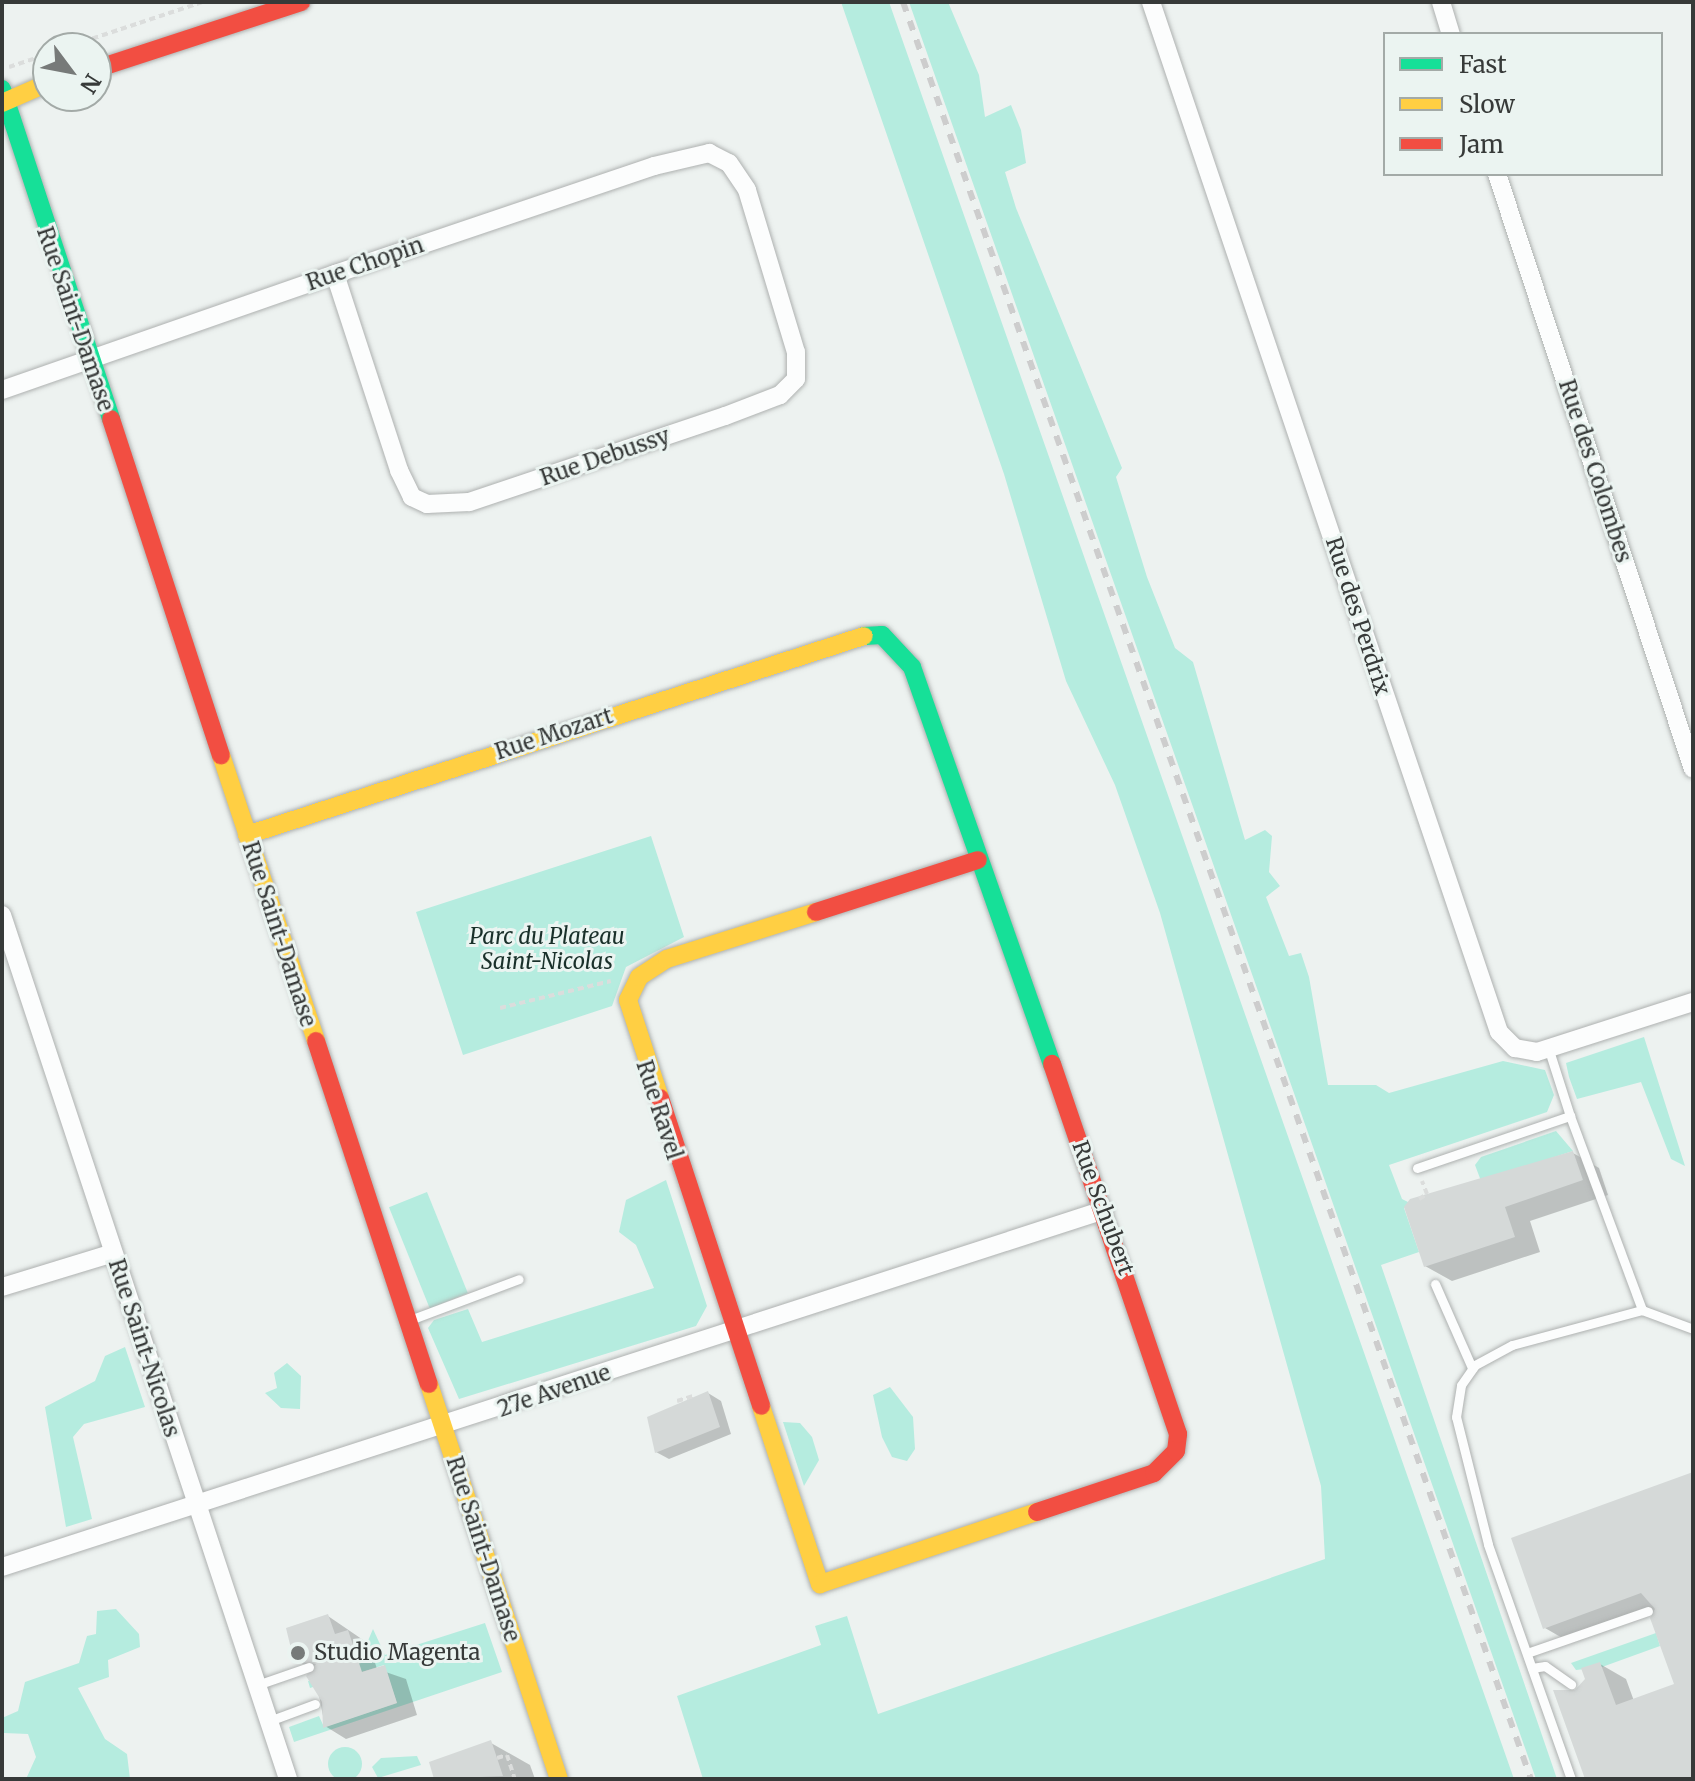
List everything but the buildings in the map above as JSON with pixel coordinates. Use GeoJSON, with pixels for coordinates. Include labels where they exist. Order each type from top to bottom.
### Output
{"type":"FeatureCollection","features":[{"type":"Feature","properties":{"kind":"street"},"geometry":{"type":"LineString","coordinates":[[112,64],[301,2]]}},
{"type":"Feature","properties":{"kind":"street","name":"Rue des Perdrix"},"geometry":{"type":"LineString","coordinates":[[1151,2],[1487,1004],[1507,1041],[1525,1051],[1549,1050],[1693,1002]]}},
{"type":"Feature","properties":{"kind":"street"},"geometry":{"type":"LineString","coordinates":[[1441,2],[1450,32]]}},
{"type":"Feature","properties":{"kind":"street"},"geometry":{"type":"LineString","coordinates":[[3,98],[32,88]]}},
{"type":"Feature","properties":{"kind":"street","name":"Rue Saint-Damase"},"geometry":{"type":"LineString","coordinates":[[3,98],[559,1779]]}},
{"type":"Feature","properties":{"kind":"street","name":"Rue Chopin"},"geometry":{"type":"LineString","coordinates":[[2,390],[682,158],[709,153],[729,163]]}},
{"type":"Feature","properties":{"kind":"street","name":"Rue Debussy"},"geometry":{"type":"LineString","coordinates":[[335,274],[406,488],[437,507],[469,502],[739,411],[780,395],[796,379],[796,352],[751,203],[729,163]]}},
{"type":"Feature","properties":{"kind":"street","name":"Rue des Colombes"},"geometry":{"type":"LineString","coordinates":[[1498,176],[1693,769]]}},
{"type":"Feature","properties":{"kind":"street","name":"Rue Mozart"},"geometry":{"type":"LineString","coordinates":[[247,835],[861,634]]}},
{"type":"Feature","properties":{"kind":"street","name":"Rue Schubert"},"geometry":{"type":"LineString","coordinates":[[820,1584],[1154,1473],[1170,1459],[1176,1416],[912,667],[889,637],[861,634]]}},
{"type":"Feature","properties":{"kind":"street"},"geometry":{"type":"LineString","coordinates":[[631,988],[667,959],[978,860]]}},
{"type":"Feature","properties":{"kind":"street","name":"Rue Saint-Nicolas"},"geometry":{"type":"LineString","coordinates":[[2,915],[288,1779]]}},
{"type":"Feature","properties":{"kind":"street","name":"Rue Ravel"},"geometry":{"type":"LineString","coordinates":[[631,988],[630,1023],[820,1584]]}},
{"type":"Feature","properties":{"kind":"street","name":"27e Avenue"},"geometry":{"type":"LineString","coordinates":[[2,1567],[733,1333],[1104,1210]]}},
{"type":"Feature","properties":{"kind":"street"},"geometry":{"type":"LineString","coordinates":[[2,1287],[113,1253]]}},
{"type":"Feature","properties":{"kind":"lane"},"geometry":{"type":"LineString","coordinates":[[1549,1050],[1570,1116],[1642,1310]]}},
{"type":"Feature","properties":{"kind":"lane"},"geometry":{"type":"LineString","coordinates":[[1417,1168],[1570,1116]]}},
{"type":"Feature","properties":{"kind":"lane"},"geometry":{"type":"LineString","coordinates":[[408,1320],[519,1279]]}},
{"type":"Feature","properties":{"kind":"lane"},"geometry":{"type":"LineString","coordinates":[[1435,1284],[1472,1368],[1456,1417],[1488,1544],[1571,1779]]}},
{"type":"Feature","properties":{"kind":"lane"},"geometry":{"type":"LineString","coordinates":[[1472,1368],[1512,1345],[1642,1310],[1693,1329]]}},
{"type":"Feature","properties":{"kind":"lane"},"geometry":{"type":"LineString","coordinates":[[1527,1653],[1648,1611]]}},
{"type":"Feature","properties":{"kind":"lane"},"geometry":{"type":"LineString","coordinates":[[1532,1668],[1545,1666],[1571,1684]]}},
{"type":"Feature","properties":{"kind":"lane"},"geometry":{"type":"LineString","coordinates":[[257,1685],[309,1667]]}},
{"type":"Feature","properties":{"kind":"lane"},"geometry":{"type":"LineString","coordinates":[[269,1721],[315,1704]]}},
{"type":"Feature","properties":{"kind":"path"},"geometry":{"type":"LineString","coordinates":[[112,32],[202,2]]}},
{"type":"Feature","properties":{"kind":"path"},"geometry":{"type":"LineString","coordinates":[[14,65],[32,59]]}},
{"type":"Feature","properties":{"kind":"path"},"geometry":{"type":"LineString","coordinates":[[500,1008],[588,982],[631,988]]}},
{"type":"Feature","properties":{"kind":"path"},"geometry":{"type":"LineString","coordinates":[[1419,1199],[1427,1194]]}},
{"type":"Feature","properties":{"kind":"path"},"geometry":{"type":"LineString","coordinates":[[677,1401],[693,1396]]}},
{"type":"Feature","properties":{"kind":"path"},"geometry":{"type":"LineString","coordinates":[[497,1758],[507,1755],[515,1779]]}},
{"type":"Feature","properties":{"kind":"green space"},"geometry":{"type":"Polygon","coordinates":[[[841,2],[889,2],[1514,1779],[703,1779],[677,1696],[821,1645],[815,1626],[847,1616],[878,1714],[1325,1559],[1321,1486],[1160,913],[1115,785],[1066,681],[1004,474],[841,2]]]}},
{"type":"Feature","properties":{"kind":"green space"},"geometry":{"type":"Polygon","coordinates":[[[909,2],[948,2],[979,75],[985,117],[1011,105],[1021,130],[1026,163],[1005,172],[1016,208],[1122,468],[1116,477],[1147,577],[1175,648],[1193,662],[1245,840],[1265,830],[1272,836],[1269,872],[1280,886],[1266,897],[1289,956],[1301,953],[1309,977],[1328,1085],[1376,1085],[1389,1093],[1503,1061],[1545,1070],[1554,1095],[1547,1112],[1389,1165],[1402,1199],[1412,1204],[1404,1208],[1419,1252],[1381,1265],[1557,1779],[1536,1779],[909,2]]]}},
{"type":"Feature","properties":{"kind":"green space","name":"Parc du Plateau Saint-Nicolas"},"geometry":{"type":"Polygon","coordinates":[[[651,836],[684,937],[626,967],[612,1006],[463,1055],[416,912],[651,836]]]}},
{"type":"Feature","properties":{"kind":"green space"},"geometry":{"type":"Polygon","coordinates":[[[1644,1037],[1685,1166],[1671,1159],[1641,1082],[1577,1099],[1569,1077],[1566,1063],[1644,1037]]]}},
{"type":"Feature","properties":{"kind":"green space"},"geometry":{"type":"Polygon","coordinates":[[[1556,1131],[1573,1151],[1481,1181],[1475,1165],[1481,1157],[1556,1131]]]}},
{"type":"Feature","properties":{"kind":"green space"},"geometry":{"type":"Polygon","coordinates":[[[666,1180],[707,1306],[696,1326],[459,1399],[428,1328],[434,1320],[468,1309],[482,1342],[654,1288],[636,1245],[619,1232],[626,1200],[666,1180]]]}},
{"type":"Feature","properties":{"kind":"green space"},"geometry":{"type":"Polygon","coordinates":[[[427,1192],[468,1293],[430,1308],[389,1207],[427,1192]]]}},
{"type":"Feature","properties":{"kind":"green space"},"geometry":{"type":"Polygon","coordinates":[[[125,1347],[145,1407],[84,1424],[73,1437],[92,1519],[66,1527],[45,1407],[95,1381],[105,1356],[125,1347]]]}},
{"type":"Feature","properties":{"kind":"green space"},"geometry":{"type":"Polygon","coordinates":[[[287,1363],[301,1376],[300,1409],[281,1408],[265,1393],[277,1388],[274,1373],[287,1363]]]}},
{"type":"Feature","properties":{"kind":"green space"},"geometry":{"type":"Polygon","coordinates":[[[890,1387],[913,1417],[915,1449],[907,1461],[892,1457],[882,1437],[873,1395],[890,1387]]]}},
{"type":"Feature","properties":{"kind":"green space"},"geometry":{"type":"Polygon","coordinates":[[[783,1422],[800,1423],[812,1437],[819,1460],[804,1486],[783,1422]]]}},
{"type":"Feature","properties":{"kind":"green space"},"geometry":{"type":"Polygon","coordinates":[[[116,1609],[139,1634],[140,1647],[108,1660],[109,1677],[78,1688],[105,1739],[127,1754],[130,1779],[26,1779],[36,1757],[28,1734],[4,1733],[2,1718],[18,1711],[25,1682],[79,1663],[87,1636],[96,1634],[97,1611],[116,1609]]]}},
{"type":"Feature","properties":{"kind":"green space"},"geometry":{"type":"Polygon","coordinates":[[[485,1623],[502,1672],[294,1742],[289,1727],[319,1716],[324,1727],[397,1703],[384,1665],[310,1688],[308,1681],[370,1660],[364,1650],[373,1629],[385,1655],[485,1623]]]}},
{"type":"Feature","properties":{"kind":"green space"},"geometry":{"type":"Polygon","coordinates":[[[1656,1633],[1660,1646],[1602,1667],[1576,1670],[1571,1663],[1656,1633]]]}},
{"type":"Feature","properties":{"kind":"green space"},"geometry":{"type":"Polygon","coordinates":[[[345,1747],[357,1752],[362,1764],[357,1776],[345,1781],[333,1776],[328,1764],[333,1752],[345,1747]]]}},
{"type":"Feature","properties":{"kind":"green space"},"geometry":{"type":"Polygon","coordinates":[[[417,1756],[421,1765],[378,1778],[372,1767],[381,1758],[417,1756]]]}},
{"type":"Feature","properties":{"kind":"railway"},"geometry":{"type":"LineString","coordinates":[[903,2],[1531,1779]]}},
{"type":"Feature","properties":{"kind":"traffic: fast"},"geometry":{"type":"LineString","coordinates":[[2,89],[111,419]]}},
{"type":"Feature","properties":{"kind":"traffic: fast"},"geometry":{"type":"LineString","coordinates":[[864,636],[882,635],[912,667],[1052,1064]]}},
{"type":"Feature","properties":{"kind":"traffic: slow"},"geometry":{"type":"LineString","coordinates":[[2,103],[32,90]]}},
{"type":"Feature","properties":{"kind":"traffic: slow"},"geometry":{"type":"LineString","coordinates":[[247,835],[864,636]]}},
{"type":"Feature","properties":{"kind":"traffic: slow"},"geometry":{"type":"LineString","coordinates":[[221,755],[316,1041]]}},
{"type":"Feature","properties":{"kind":"traffic: slow"},"geometry":{"type":"LineString","coordinates":[[660,1098],[628,1000],[639,977],[667,959],[816,912]]}},
{"type":"Feature","properties":{"kind":"traffic: slow"},"geometry":{"type":"LineString","coordinates":[[429,1384],[559,1779]]}},
{"type":"Feature","properties":{"kind":"traffic: slow"},"geometry":{"type":"LineString","coordinates":[[761,1406],[820,1584],[1037,1512]]}},
{"type":"Feature","properties":{"kind":"traffic: jam"},"geometry":{"type":"LineString","coordinates":[[112,64],[301,2]]}},
{"type":"Feature","properties":{"kind":"traffic: jam"},"geometry":{"type":"LineString","coordinates":[[111,419],[221,755]]}},
{"type":"Feature","properties":{"kind":"traffic: jam"},"geometry":{"type":"LineString","coordinates":[[816,912],[978,860]]}},
{"type":"Feature","properties":{"kind":"traffic: jam"},"geometry":{"type":"LineString","coordinates":[[316,1041],[429,1384]]}},
{"type":"Feature","properties":{"kind":"traffic: jam"},"geometry":{"type":"LineString","coordinates":[[1037,1512],[1154,1473],[1176,1451],[1178,1434],[1052,1064]]}},
{"type":"Feature","properties":{"kind":"traffic: jam"},"geometry":{"type":"LineString","coordinates":[[660,1098],[761,1406]]}},
{"type":"Feature","properties":{"kind":"place","name":"Studio Magenta"},"geometry":{"type":"Point","coordinates":[298,1653]}}]}
